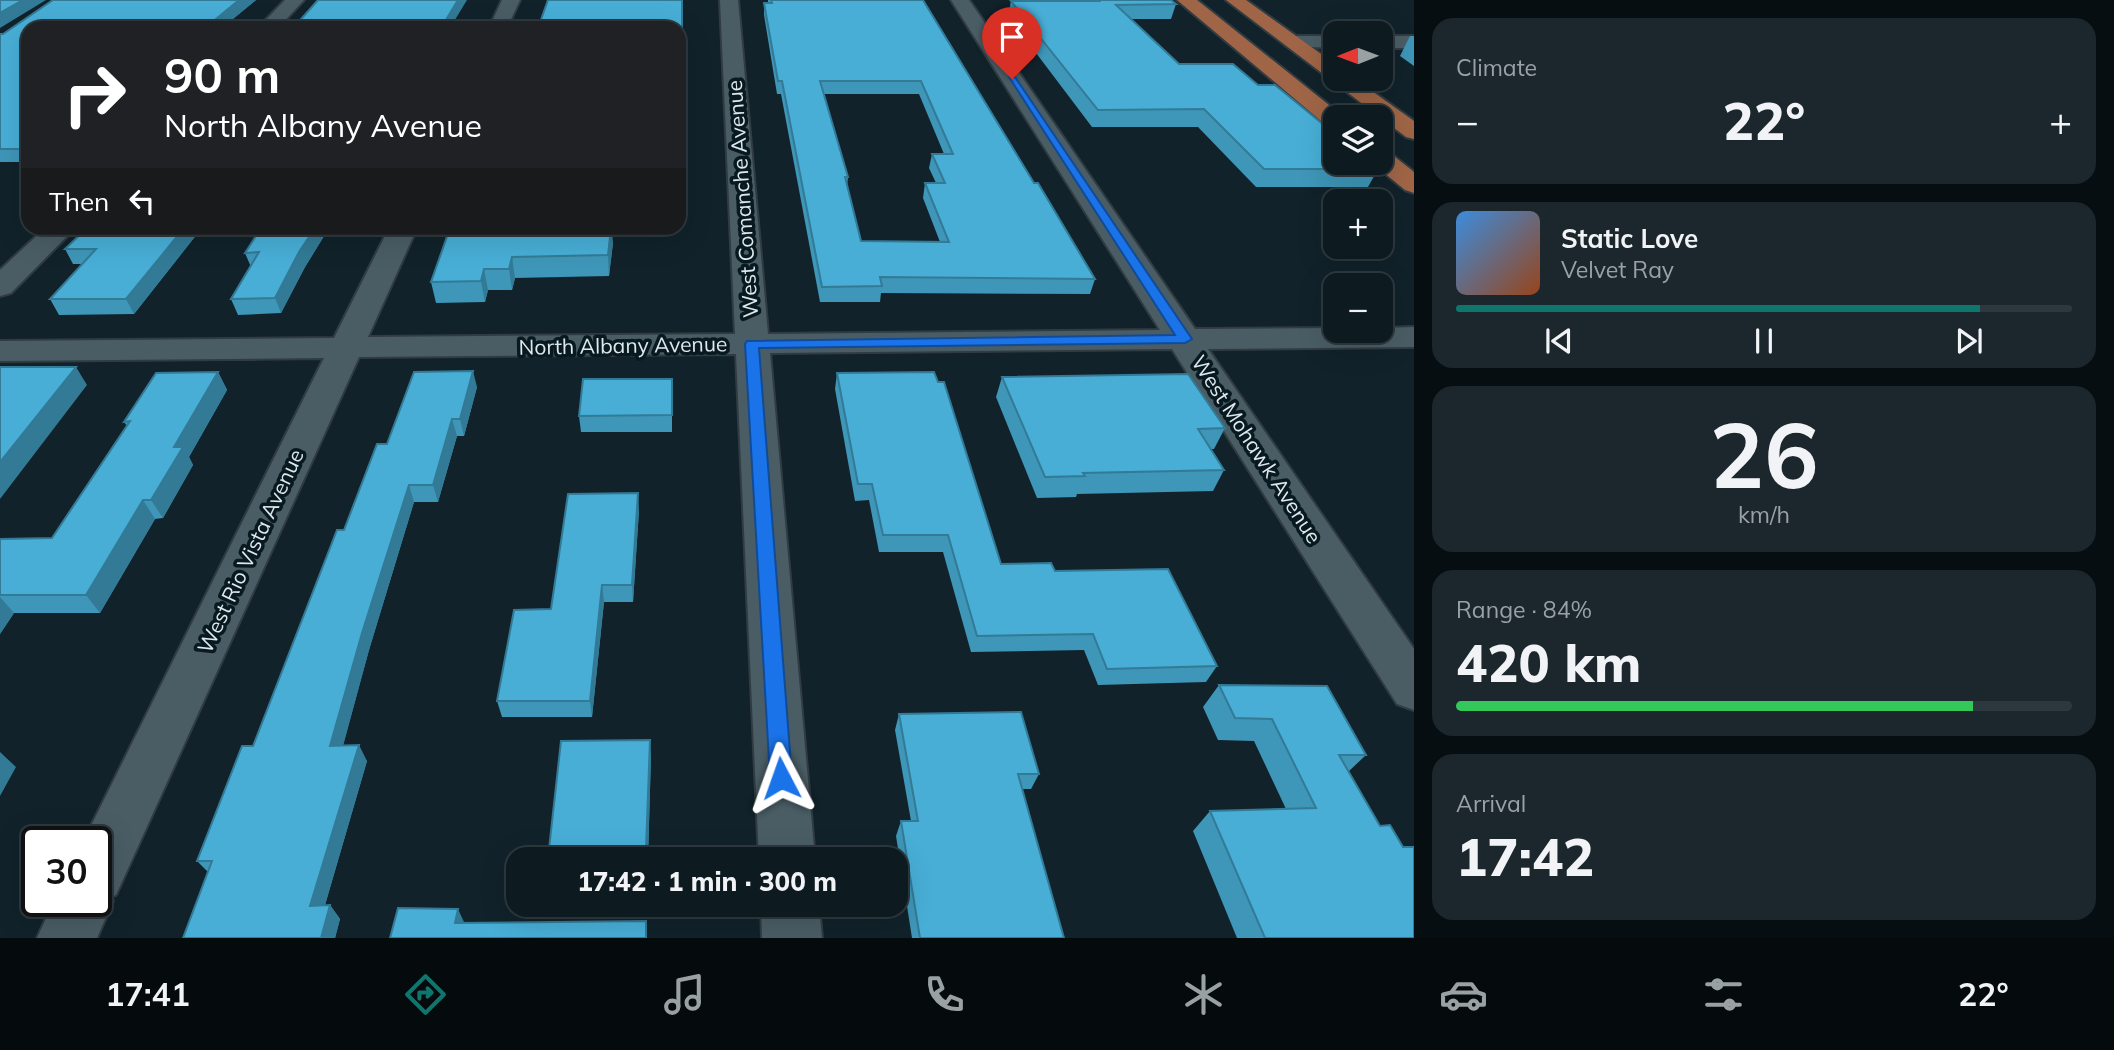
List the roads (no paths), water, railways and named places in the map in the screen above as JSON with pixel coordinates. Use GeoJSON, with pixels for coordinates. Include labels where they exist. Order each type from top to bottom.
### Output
{"type":"FeatureCollection","features":[{"type":"Feature","properties":{"kind":"main road"},"geometry":{"type":"LineString","coordinates":[[1186,0],[1323,111]]}},
{"type":"Feature","properties":{"kind":"main road"},"geometry":{"type":"LineString","coordinates":[[1207,0],[1244,26],[1293,42]]}},
{"type":"Feature","properties":{"kind":"main road"},"geometry":{"type":"LineString","coordinates":[[1236,0],[1323,65]]}},
{"type":"Feature","properties":{"kind":"main road"},"geometry":{"type":"LineString","coordinates":[[1358,91],[1414,132]]}},
{"type":"Feature","properties":{"kind":"main road"},"geometry":{"type":"LineString","coordinates":[[1393,167],[1410,179]]}},
{"type":"Feature","properties":{"kind":"street"},"geometry":{"type":"LineString","coordinates":[[274,21],[295,0]]}},
{"type":"Feature","properties":{"kind":"street"},"geometry":{"type":"LineString","coordinates":[[501,21],[511,0]]}},
{"type":"Feature","properties":{"kind":"street","name":"West Comanche Avenue"},"geometry":{"type":"LineString","coordinates":[[729,0],[786,847]]}},
{"type":"Feature","properties":{"kind":"street","name":"West Mohawk Avenue"},"geometry":{"type":"LineString","coordinates":[[960,0],[1414,689]]}},
{"type":"Feature","properties":{"kind":"street"},"geometry":{"type":"LineString","coordinates":[[1293,42],[1323,42]]}},
{"type":"Feature","properties":{"kind":"street"},"geometry":{"type":"LineString","coordinates":[[1393,42],[1414,42]]}},
{"type":"Feature","properties":{"kind":"street"},"geometry":{"type":"LineString","coordinates":[[0,287],[54,235]]}},
{"type":"Feature","properties":{"kind":"street","name":"West Rio Vista Avenue"},"geometry":{"type":"LineString","coordinates":[[112,842],[400,235]]}},
{"type":"Feature","properties":{"kind":"street","name":"North Albany Avenue"},"geometry":{"type":"LineString","coordinates":[[0,351],[1414,337]]}},
{"type":"Feature","properties":{"kind":"street"},"geometry":{"type":"LineString","coordinates":[[67,938],[77,917]]}},
{"type":"Feature","properties":{"kind":"street"},"geometry":{"type":"LineString","coordinates":[[791,917],[792,938]]}}]}
